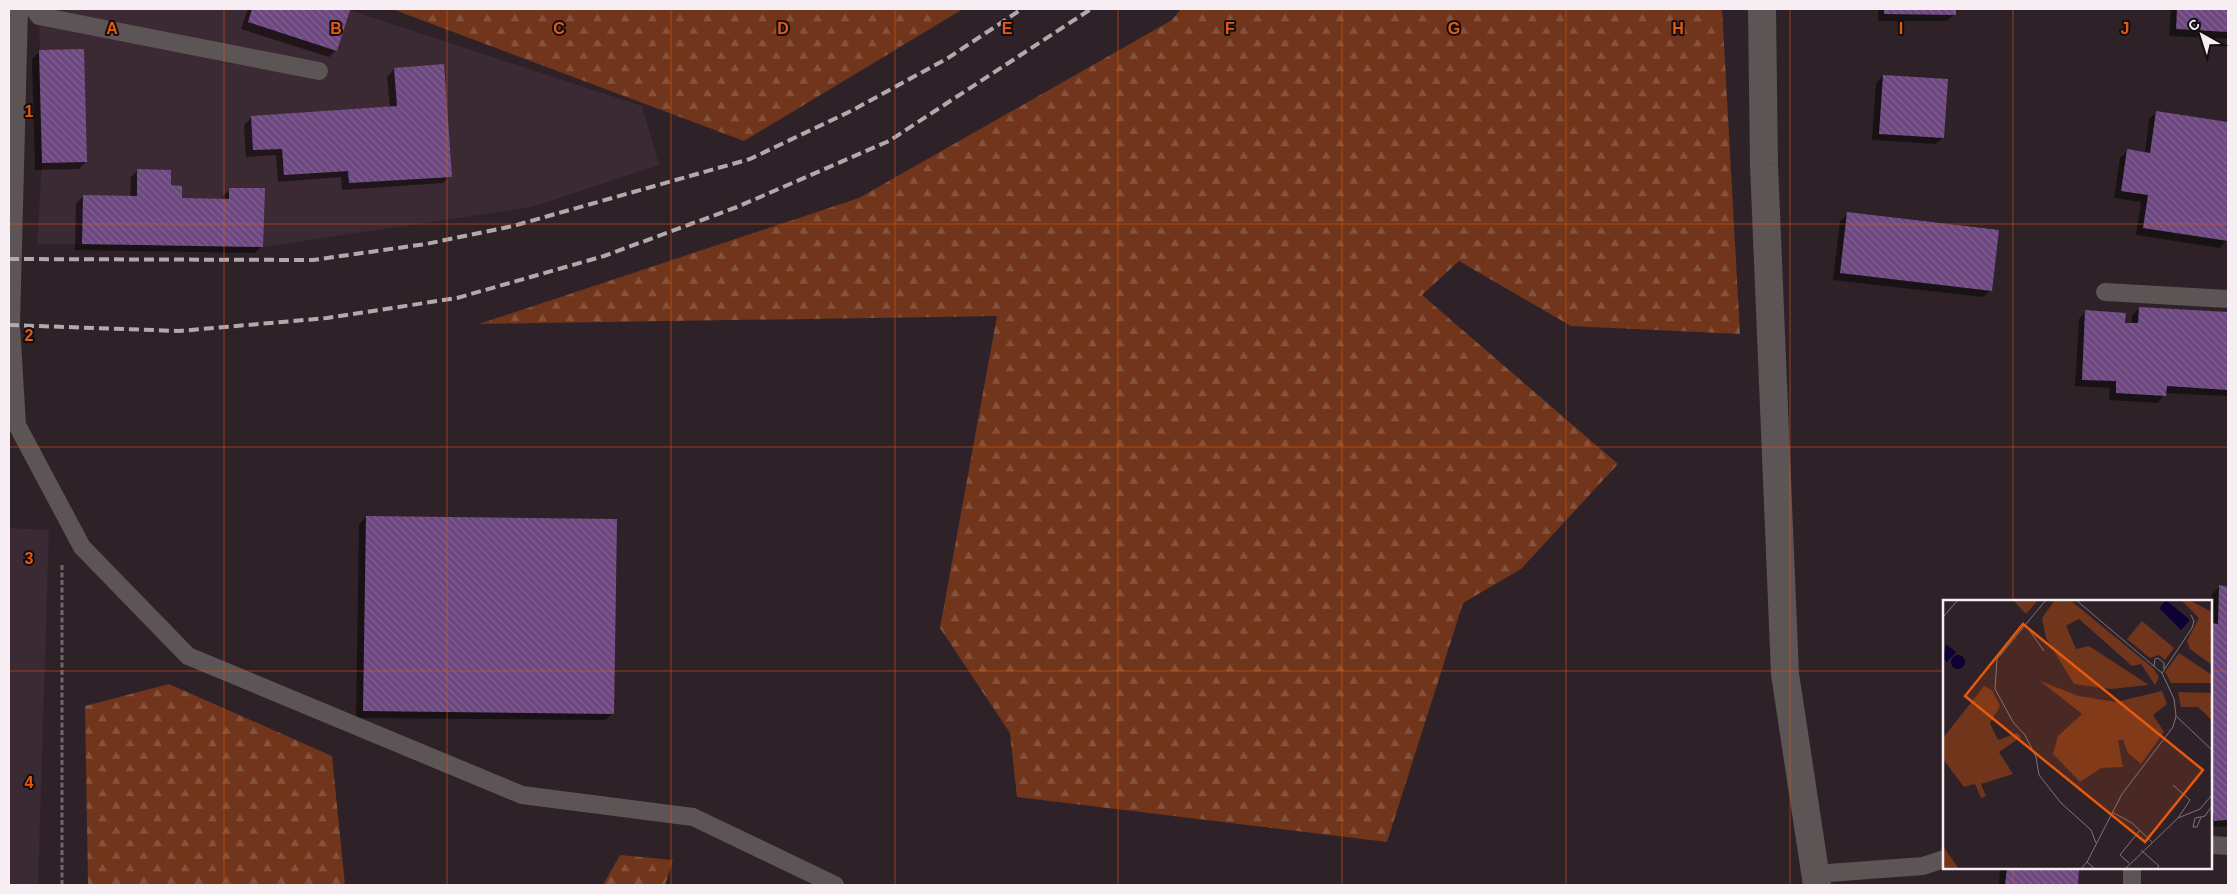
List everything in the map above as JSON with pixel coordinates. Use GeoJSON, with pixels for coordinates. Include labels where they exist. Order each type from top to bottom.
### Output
{"type":"FeatureCollection","features":[{"type":"Feature","properties":{"kind":"street"},"geometry":{"type":"LineString","coordinates":[[1762,9],[1764,165],[1785,674],[1816,880]]}},
{"type":"Feature","properties":{"kind":"lane"},"geometry":{"type":"LineString","coordinates":[[19,9],[11,325],[16,425],[82,547],[188,656],[522,795],[694,818],[835,885]]}},
{"type":"Feature","properties":{"kind":"lane"},"geometry":{"type":"LineString","coordinates":[[34,9],[39,16],[318,71]]}},
{"type":"Feature","properties":{"kind":"lane"},"geometry":{"type":"LineString","coordinates":[[2105,292],[2228,299]]}},
{"type":"Feature","properties":{"kind":"lane"},"geometry":{"type":"LineString","coordinates":[[2212,845],[2228,846]]}},
{"type":"Feature","properties":{"kind":"lane"},"geometry":{"type":"LineString","coordinates":[[1816,880],[1924,866],[1943,859]]}},
{"type":"Feature","properties":{"kind":"lane"},"geometry":{"type":"LineString","coordinates":[[2132,869],[2132,885]]}},
{"type":"Feature","properties":{"kind":"path"},"geometry":{"type":"LineString","coordinates":[[62,564],[62,885]]}},
{"type":"Feature","properties":{"kind":"shaded area"},"geometry":{"type":"Polygon","coordinates":[[[39,9],[346,9],[642,106],[659,165],[532,207],[263,247],[37,244],[42,163],[39,9]]]}},
{"type":"Feature","properties":{"kind":"shaded area"},"geometry":{"type":"Polygon","coordinates":[[[9,528],[49,530],[38,885],[9,885],[9,528]]]}},
{"type":"Feature","properties":{"kind":"green space"},"geometry":{"type":"Polygon","coordinates":[[[392,9],[963,9],[744,141],[392,9]]]}},
{"type":"Feature","properties":{"kind":"green space"},"geometry":{"type":"Polygon","coordinates":[[[1181,9],[1722,9],[1740,334],[1571,326],[1459,261],[1422,295],[1618,464],[1521,569],[1463,603],[1387,842],[1017,797],[1010,733],[940,628],[997,316],[479,324],[859,198],[1172,20],[1181,9]]]}},
{"type":"Feature","properties":{"kind":"green space"},"geometry":{"type":"Polygon","coordinates":[[[169,684],[332,756],[345,885],[88,885],[85,706],[169,684]]]}},
{"type":"Feature","properties":{"kind":"green space"},"geometry":{"type":"Polygon","coordinates":[[[620,855],[673,860],[665,885],[603,885],[620,855]]]}},
{"type":"Feature","properties":{"kind":"building"},"geometry":{"type":"Polygon","coordinates":[[[252,9],[350,10],[337,51],[248,22],[252,9]]]}},
{"type":"Feature","properties":{"kind":"building"},"geometry":{"type":"Polygon","coordinates":[[[1884,9],[1956,9],[1956,15],[1884,14],[1884,9]]]}},
{"type":"Feature","properties":{"kind":"building"},"geometry":{"type":"Polygon","coordinates":[[[2177,9],[2228,9],[2228,32],[2176,29],[2177,9]]]}},
{"type":"Feature","properties":{"kind":"building"},"geometry":{"type":"Polygon","coordinates":[[[84,49],[87,162],[42,163],[39,50],[84,49]]]}},
{"type":"Feature","properties":{"kind":"building"},"geometry":{"type":"Polygon","coordinates":[[[444,64],[452,177],[349,183],[348,171],[284,175],[282,149],[253,150],[251,116],[397,106],[394,68],[444,64]]]}},
{"type":"Feature","properties":{"kind":"building"},"geometry":{"type":"Polygon","coordinates":[[[1883,75],[1948,79],[1944,138],[1879,134],[1883,75]]]}},
{"type":"Feature","properties":{"kind":"building"},"geometry":{"type":"Polygon","coordinates":[[[2156,111],[2228,122],[2228,241],[2143,228],[2148,195],[2121,191],[2127,149],[2150,153],[2156,111]]]}},
{"type":"Feature","properties":{"kind":"building"},"geometry":{"type":"Polygon","coordinates":[[[137,169],[171,170],[171,185],[182,186],[182,198],[229,199],[229,188],[265,188],[263,247],[82,244],[83,195],[137,196],[137,169]]]}},
{"type":"Feature","properties":{"kind":"building"},"geometry":{"type":"Polygon","coordinates":[[[1847,212],[1999,230],[1992,291],[1840,273],[1847,212]]]}},
{"type":"Feature","properties":{"kind":"building"},"geometry":{"type":"Polygon","coordinates":[[[2139,307],[2228,312],[2228,390],[2167,386],[2166,396],[2116,393],[2116,381],[2082,380],[2085,310],[2126,313],[2125,323],[2138,323],[2139,307]]]}},
{"type":"Feature","properties":{"kind":"building"},"geometry":{"type":"Polygon","coordinates":[[[366,516],[617,519],[614,714],[363,711],[366,516]]]}},
{"type":"Feature","properties":{"kind":"building"},"geometry":{"type":"Polygon","coordinates":[[[2219,585],[2228,587],[2228,820],[2214,821],[2212,802],[2212,623],[2218,624],[2219,585]]]}},
{"type":"Feature","properties":{"kind":"building"},"geometry":{"type":"Polygon","coordinates":[[[2007,869],[2079,869],[2078,885],[2005,885],[2007,869]]]}},
{"type":"Feature","properties":{"kind":"railway"},"geometry":{"type":"LineString","coordinates":[[9,259],[313,260],[426,244],[513,226],[750,159],[851,111],[948,58],[1022,9]]}},
{"type":"Feature","properties":{"kind":"railway"},"geometry":{"type":"LineString","coordinates":[[9,325],[179,331],[327,318],[457,298],[604,256],[737,207],[889,141],[1091,9]]}}]}
